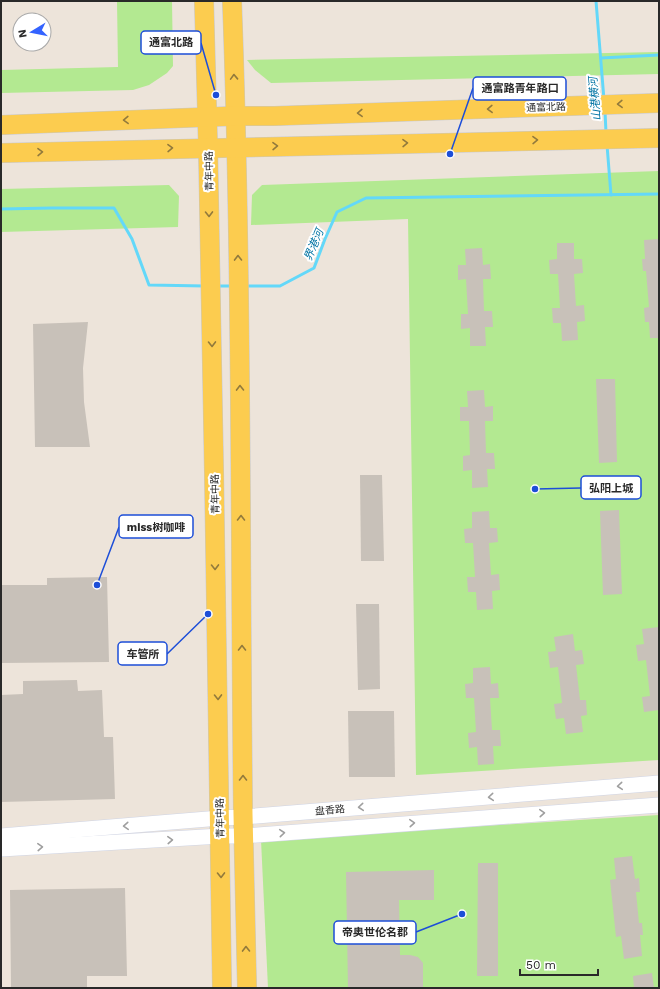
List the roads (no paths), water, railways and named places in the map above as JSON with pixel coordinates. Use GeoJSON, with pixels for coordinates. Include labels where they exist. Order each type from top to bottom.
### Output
{"type":"FeatureCollection","features":[{"type":"Feature","properties":{"kind":"main road","name":"青年中路"},"geometry":{"type":"LineString","coordinates":[[204,1],[208,148],[222,988]]}},
{"type":"Feature","properties":{"kind":"main road"},"geometry":{"type":"LineString","coordinates":[[232,1],[236,147],[243,836],[247,988]]}},
{"type":"Feature","properties":{"kind":"main road","name":"通富北路"},"geometry":{"type":"LineString","coordinates":[[1,125],[659,103]]}},
{"type":"Feature","properties":{"kind":"main road"},"geometry":{"type":"LineString","coordinates":[[1,153],[659,138]]}},
{"type":"Feature","properties":{"kind":"street","name":"盘香路"},"geometry":{"type":"LineString","coordinates":[[1,849],[220,827],[243,817],[659,783]]}},
{"type":"Feature","properties":{"kind":"street","name":"盘香路"},"geometry":{"type":"LineString","coordinates":[[1,836],[220,827],[243,836],[659,805]]}},
{"type":"Feature","properties":{"kind":"waterway","name":"山港横河"},"geometry":{"type":"LineString","coordinates":[[596,1],[604,100]]}},
{"type":"Feature","properties":{"kind":"waterway"},"geometry":{"type":"LineString","coordinates":[[601,58],[659,55]]}},
{"type":"Feature","properties":{"kind":"waterway","name":"山港横河"},"geometry":{"type":"LineString","coordinates":[[605,111],[606,133]]}},
{"type":"Feature","properties":{"kind":"waterway","name":"山港横河"},"geometry":{"type":"LineString","coordinates":[[607,145],[611,195]]}},
{"type":"Feature","properties":{"kind":"waterway","name":"界港河"},"geometry":{"type":"LineString","coordinates":[[244,286],[280,286],[314,268],[337,212],[366,198],[659,194]]}},
{"type":"Feature","properties":{"kind":"waterway","name":"界港河"},"geometry":{"type":"LineString","coordinates":[[1,209],[114,208],[132,239],[149,285],[205,286]]}},
{"type":"Feature","properties":{"kind":"waterway","name":"界港河"},"geometry":{"type":"LineString","coordinates":[[216,286],[233,286]]}},
{"type":"Feature","properties":{"kind":"place","name":"通富北路"},"geometry":{"type":"Point","coordinates":[216,95]}},
{"type":"Feature","properties":{"kind":"place","name":"通富路青年路口"},"geometry":{"type":"Point","coordinates":[450,154]}},
{"type":"Feature","properties":{"kind":"place","name":"弘阳上城"},"geometry":{"type":"Point","coordinates":[535,489]}},
{"type":"Feature","properties":{"kind":"place","name":"miss树咖啡"},"geometry":{"type":"Point","coordinates":[97,585]}},
{"type":"Feature","properties":{"kind":"place","name":"车管所"},"geometry":{"type":"Point","coordinates":[208,614]}},
{"type":"Feature","properties":{"kind":"place","name":"帝奥世伦名郡"},"geometry":{"type":"Point","coordinates":[462,914]}}]}
